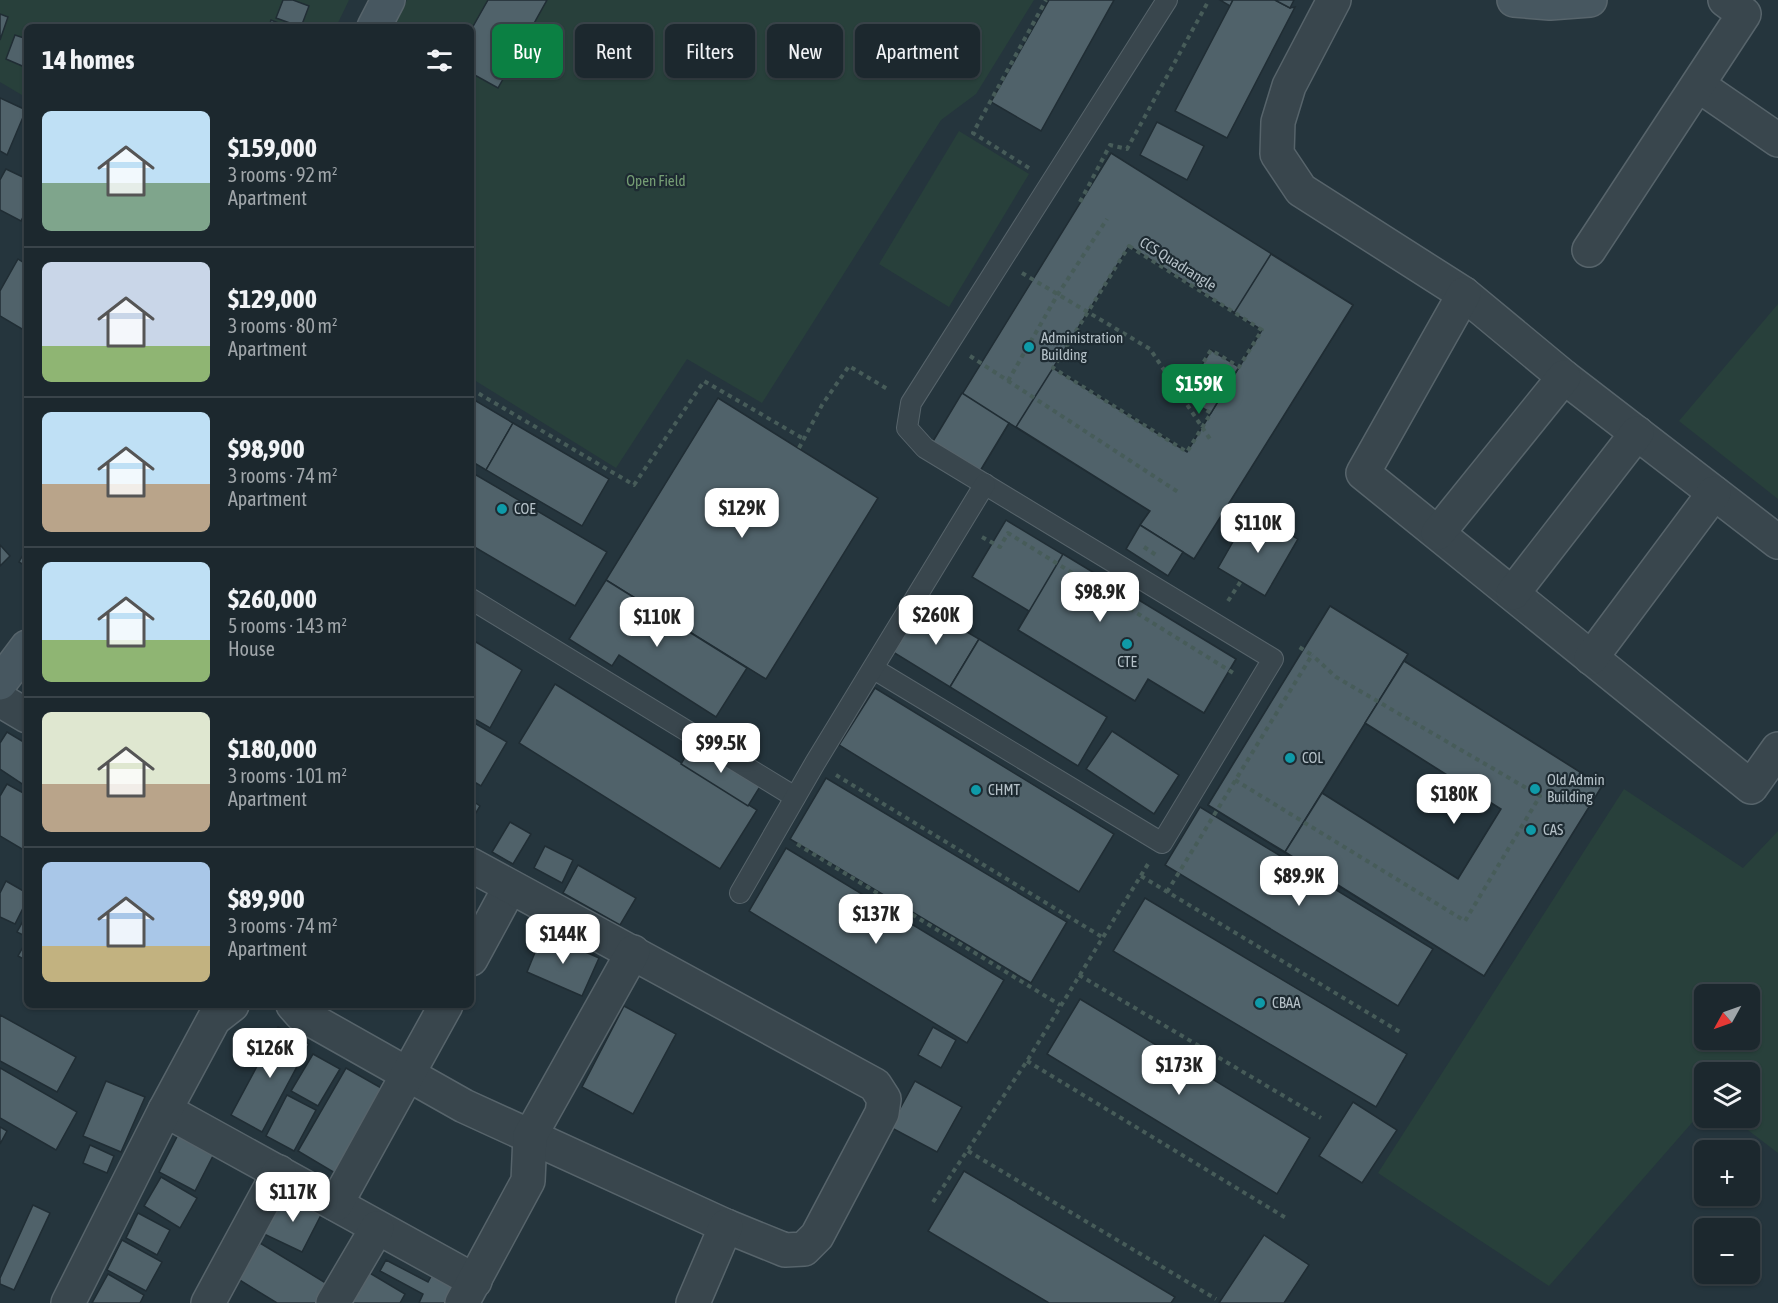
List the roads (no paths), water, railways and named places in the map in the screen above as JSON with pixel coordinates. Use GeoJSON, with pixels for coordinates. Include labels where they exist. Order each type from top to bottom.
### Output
{"type":"FeatureCollection","features":[{"type":"Feature","properties":{"kind":"main road"},"geometry":{"type":"LineString","coordinates":[[376,24],[388,0]]}},
{"type":"Feature","properties":{"kind":"main road"},"geometry":{"type":"LineString","coordinates":[[1514,0],[1550,3],[1590,0]]}},
{"type":"Feature","properties":{"kind":"main road"},"geometry":{"type":"LineString","coordinates":[[0,683],[24,651]]}},
{"type":"Feature","properties":{"kind":"street"},"geometry":{"type":"LineString","coordinates":[[1334,0],[1289,86],[1278,122],[1277,154],[1300,190],[1464,294],[1564,377],[1778,542]]}},
{"type":"Feature","properties":{"kind":"street"},"geometry":{"type":"LineString","coordinates":[[1589,250],[1744,14],[1725,0]]}},
{"type":"Feature","properties":{"kind":"street"},"geometry":{"type":"LineString","coordinates":[[1698,85],[1778,140]]}},
{"type":"Feature","properties":{"kind":"street"},"geometry":{"type":"LineString","coordinates":[[1464,294],[1363,473],[1751,787],[1778,749]]}},
{"type":"Feature","properties":{"kind":"street"},"geometry":{"type":"LineString","coordinates":[[1438,533],[1564,377]]}},
{"type":"Feature","properties":{"kind":"street"},"geometry":{"type":"LineString","coordinates":[[1513,593],[1637,433]]}},
{"type":"Feature","properties":{"kind":"street"},"geometry":{"type":"LineString","coordinates":[[1591,658],[1714,493]]}},
{"type":"Feature","properties":{"kind":"street"},"geometry":{"type":"LineString","coordinates":[[0,700],[24,714]]}},
{"type":"Feature","properties":{"kind":"street"},"geometry":{"type":"LineString","coordinates":[[295,1008],[300,1014],[464,1106],[726,1226],[785,1250],[804,1249],[817,1236],[882,1113],[884,1098],[875,1085],[474,867]]}},
{"type":"Feature","properties":{"kind":"street"},"geometry":{"type":"LineString","coordinates":[[474,953],[510,887]]}},
{"type":"Feature","properties":{"kind":"street"},"geometry":{"type":"LineString","coordinates":[[165,1110],[377,1228],[469,1292],[528,1181],[530,1136],[633,952]]}},
{"type":"Feature","properties":{"kind":"street"},"geometry":{"type":"LineString","coordinates":[[68,1303],[165,1110],[214,1019],[228,1008]]}},
{"type":"Feature","properties":{"kind":"street"},"geometry":{"type":"LineString","coordinates":[[336,1204],[444,1008]]}},
{"type":"Feature","properties":{"kind":"street"},"geometry":{"type":"LineString","coordinates":[[208,1303],[279,1172]]}},
{"type":"Feature","properties":{"kind":"street"},"geometry":{"type":"LineString","coordinates":[[693,1303],[726,1226]]}},
{"type":"Feature","properties":{"kind":"street"},"geometry":{"type":"LineString","coordinates":[[333,1303],[377,1228]]}},
{"type":"Feature","properties":{"kind":"lane"},"geometry":{"type":"LineString","coordinates":[[874,669],[1162,843],[1273,659],[925,448],[907,428],[910,403],[1167,0]]}},
{"type":"Feature","properties":{"kind":"lane"},"geometry":{"type":"LineString","coordinates":[[740,893],[815,763],[986,484]]}},
{"type":"Feature","properties":{"kind":"lane"},"geometry":{"type":"LineString","coordinates":[[474,601],[795,797]]}},
{"type":"Feature","properties":{"kind":"place","name":"Administration Building"},"geometry":{"type":"Point","coordinates":[1029,347]}},
{"type":"Feature","properties":{"kind":"place","name":"COE"},"geometry":{"type":"Point","coordinates":[502,509]}},
{"type":"Feature","properties":{"kind":"place","name":"CTE"},"geometry":{"type":"Point","coordinates":[1127,644]}},
{"type":"Feature","properties":{"kind":"place","name":"COL"},"geometry":{"type":"Point","coordinates":[1290,758]}},
{"type":"Feature","properties":{"kind":"place","name":"Old Admin Building"},"geometry":{"type":"Point","coordinates":[1535,789]}},
{"type":"Feature","properties":{"kind":"place","name":"CHMT"},"geometry":{"type":"Point","coordinates":[976,790]}},
{"type":"Feature","properties":{"kind":"place","name":"CAS"},"geometry":{"type":"Point","coordinates":[1531,830]}},
{"type":"Feature","properties":{"kind":"place","name":"CBAA"},"geometry":{"type":"Point","coordinates":[1260,1003]}},
{"type":"Feature","properties":{"kind":"park label","name":"Open Field"},"geometry":{"type":"Point","coordinates":[656,181]}}]}
